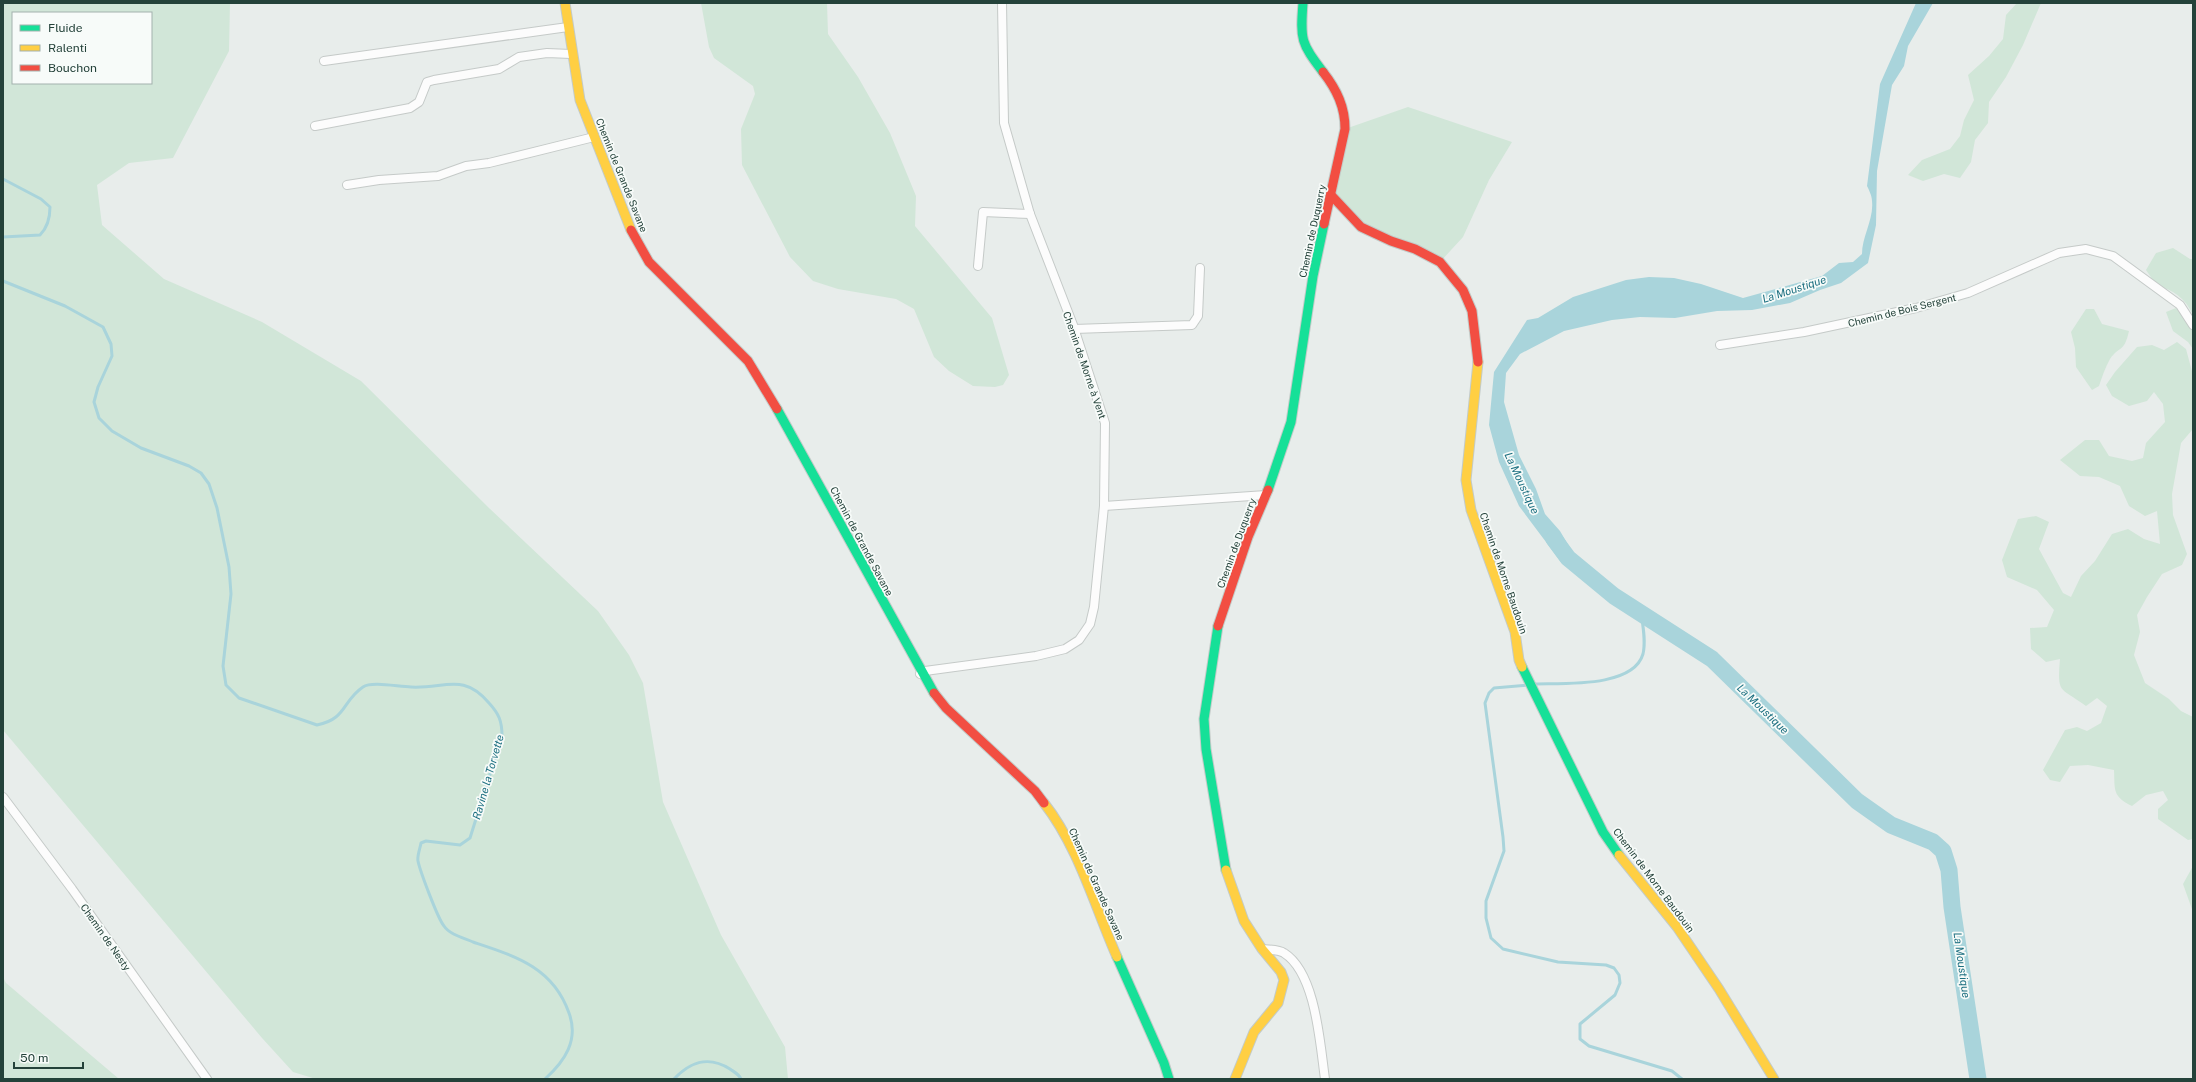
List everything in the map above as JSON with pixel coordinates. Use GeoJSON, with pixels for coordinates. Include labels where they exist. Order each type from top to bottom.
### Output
{"type":"FeatureCollection","features":[{"type":"Feature","properties":{"kind":"street","name":"Chemin de Grande Savane"},"geometry":{"type":"LineString","coordinates":[[565,3],[571,54],[580,100],[627,222],[639,247],[649,262],[717,328],[748,361],[764,386],[825,494],[920,674],[946,708],[1035,791],[1053,814],[1077,861],[1164,1063],[1169,1079]]}},
{"type":"Feature","properties":{"kind":"street","name":"Chemin de Morne à Vent"},"geometry":{"type":"LineString","coordinates":[[920,674],[925,671],[1036,656],[1065,649],[1079,640],[1090,624],[1094,607],[1104,506],[1105,423],[1074,329],[1030,214],[1004,123],[1002,3]]}},
{"type":"Feature","properties":{"kind":"street","name":"Chemin de Duquerry"},"geometry":{"type":"LineString","coordinates":[[1235,1079],[1254,1032],[1278,1003],[1283,990],[1284,980],[1282,972],[1262,949],[1244,921],[1226,871],[1206,749],[1204,719],[1217,630],[1248,537],[1266,495],[1291,422],[1313,276],[1346,117],[1337,90],[1307,50],[1303,41],[1301,30],[1303,3]]}},
{"type":"Feature","properties":{"kind":"street"},"geometry":{"type":"LineString","coordinates":[[324,61],[568,27]]}},
{"type":"Feature","properties":{"kind":"street"},"geometry":{"type":"LineString","coordinates":[[315,126],[410,108],[419,102],[427,82],[434,80],[499,69],[519,57],[547,53],[571,54]]}},
{"type":"Feature","properties":{"kind":"street"},"geometry":{"type":"LineString","coordinates":[[347,185],[379,180],[438,176],[466,166],[489,163],[594,137]]}},
{"type":"Feature","properties":{"kind":"street","name":"Chemin de Morne Baudouin"},"geometry":{"type":"LineString","coordinates":[[1331,195],[1361,227],[1391,241],[1415,249],[1440,262],[1463,290],[1472,311],[1478,353],[1477,381],[1470,432],[1466,480],[1471,510],[1515,632],[1519,660],[1533,693],[1603,832],[1625,864],[1677,927],[1719,989],[1774,1079]]}},
{"type":"Feature","properties":{"kind":"street"},"geometry":{"type":"LineString","coordinates":[[978,266],[983,212],[1030,214]]}},
{"type":"Feature","properties":{"kind":"street","name":"Chemin de Bois Sergent"},"geometry":{"type":"LineString","coordinates":[[1720,345],[1804,332],[1916,308],[1968,293],[2059,253],[2086,249],[2113,256],[2119,260],[2180,305],[2193,325]]}},
{"type":"Feature","properties":{"kind":"street"},"geometry":{"type":"LineString","coordinates":[[1074,329],[1192,325],[1198,316],[1200,268]]}},
{"type":"Feature","properties":{"kind":"street"},"geometry":{"type":"LineString","coordinates":[[1104,506],[1266,495]]}},
{"type":"Feature","properties":{"kind":"street","name":"Chemin de Nesty"},"geometry":{"type":"LineString","coordinates":[[3,797],[72,889],[207,1079]]}},
{"type":"Feature","properties":{"kind":"street"},"geometry":{"type":"LineString","coordinates":[[1262,949],[1283,952],[1297,966],[1310,991],[1326,1079]]}},
{"type":"Feature","properties":{"kind":"green space"},"geometry":{"type":"Polygon","coordinates":[[[3,3],[230,3],[229,51],[173,158],[129,163],[97,185],[102,225],[164,279],[262,322],[361,381],[489,508],[598,611],[629,655],[643,683],[663,802],[721,935],[785,1047],[788,1079],[316,1079],[293,1072],[262,1038],[3,730],[3,3]]]}},
{"type":"Feature","properties":{"kind":"green space"},"geometry":{"type":"Polygon","coordinates":[[[701,3],[827,3],[828,34],[858,77],[890,133],[916,196],[915,226],[992,318],[1009,375],[1003,385],[995,387],[973,386],[949,371],[934,357],[914,309],[896,299],[838,289],[813,281],[790,257],[742,165],[741,129],[755,94],[753,86],[714,58],[709,47],[701,3]]]}},
{"type":"Feature","properties":{"kind":"green space"},"geometry":{"type":"Polygon","coordinates":[[[2017,3],[2041,3],[2023,45],[2006,77],[1989,102],[1988,123],[1975,140],[1971,162],[1960,178],[1944,174],[1923,181],[1908,175],[1922,160],[1950,149],[1960,136],[1964,120],[1974,100],[1968,75],[1989,56],[2003,39],[2006,15],[2017,3]]]}},
{"type":"Feature","properties":{"kind":"green space"},"geometry":{"type":"Polygon","coordinates":[[[1408,107],[1512,142],[1489,180],[1463,237],[1440,262],[1361,227],[1331,195],[1345,129],[1408,107]]]}},
{"type":"Feature","properties":{"kind":"green space"},"geometry":{"type":"Polygon","coordinates":[[[2173,248],[2190,259],[2193,259],[2193,315],[2183,299],[2174,292],[2157,286],[2146,270],[2156,253],[2173,248]]]}},
{"type":"Feature","properties":{"kind":"green space"},"geometry":{"type":"Polygon","coordinates":[[[2176,308],[2183,316],[2193,318],[2193,349],[2188,342],[2173,331],[2166,312],[2176,308]]]}},
{"type":"Feature","properties":{"kind":"green space"},"geometry":{"type":"Polygon","coordinates":[[[2086,309],[2094,309],[2102,324],[2129,331],[2123,346],[2110,359],[2099,386],[2092,390],[2076,367],[2075,348],[2071,332],[2086,309]]]}},
{"type":"Feature","properties":{"kind":"green space"},"geometry":{"type":"Polygon","coordinates":[[[2177,342],[2186,349],[2193,375],[2193,429],[2181,443],[2172,494],[2173,515],[2187,554],[2182,565],[2162,574],[2137,615],[2140,632],[2134,655],[2145,683],[2169,699],[2181,711],[2193,717],[2193,839],[2188,840],[2158,819],[2158,809],[2168,800],[2163,791],[2146,795],[2132,806],[2121,799],[2116,792],[2114,770],[2088,765],[2070,766],[2060,782],[2050,780],[2043,770],[2065,730],[2077,727],[2087,731],[2101,723],[2107,706],[2097,698],[2086,706],[2062,689],[2059,679],[2060,659],[2046,662],[2031,649],[2030,628],[2047,627],[2054,610],[2037,590],[2007,577],[2002,560],[2018,519],[2036,516],[2049,522],[2039,549],[2063,593],[2071,597],[2081,576],[2095,561],[2112,534],[2128,529],[2144,539],[2160,544],[2157,511],[2145,516],[2129,506],[2120,486],[2099,477],[2080,476],[2060,460],[2085,440],[2099,440],[2109,456],[2132,461],[2143,458],[2146,443],[2165,422],[2163,404],[2154,392],[2147,401],[2129,406],[2112,396],[2106,385],[2115,372],[2137,347],[2152,345],[2164,350],[2177,342]]]}},
{"type":"Feature","properties":{"kind":"green space"},"geometry":{"type":"Polygon","coordinates":[[[2193,866],[2193,912],[2183,884],[2193,866]]]}},
{"type":"Feature","properties":{"kind":"green space"},"geometry":{"type":"Polygon","coordinates":[[[3,977],[6,983],[119,1079],[3,1079],[3,977]]]}},
{"type":"Feature","properties":{"kind":"water"},"geometry":{"type":"Polygon","coordinates":[[[1916,3],[1933,3],[1908,46],[1904,66],[1892,85],[1877,171],[1876,225],[1868,263],[1841,283],[1790,303],[1752,310],[1717,311],[1675,318],[1640,317],[1612,320],[1564,331],[1520,354],[1506,373],[1504,402],[1519,455],[1536,489],[1545,514],[1560,531],[1573,553],[1561,562],[1519,506],[1499,462],[1489,425],[1494,372],[1527,320],[1538,318],[1573,297],[1626,280],[1649,277],[1674,278],[1701,284],[1743,298],[1822,276],[1839,263],[1853,262],[1862,254],[1872,208],[1872,199],[1867,186],[1880,84],[1916,3]]]}},
{"type":"Feature","properties":{"kind":"waterway","name":"Ravine la Torvette"},"geometry":{"type":"LineString","coordinates":[[3,179],[41,199],[50,207],[48,222],[40,235],[3,237]]}},
{"type":"Feature","properties":{"kind":"waterway","name":"Ravine la Torvette"},"geometry":{"type":"LineString","coordinates":[[3,281],[65,306],[103,327],[111,344],[112,356],[98,387],[94,402],[99,418],[112,431],[141,448],[189,466],[201,473],[209,484],[217,508],[229,567],[231,594],[223,666],[226,685],[239,698],[317,725],[334,718],[339,714],[356,692],[367,685],[379,684],[423,687],[453,684],[462,685],[480,693],[495,711],[501,722],[502,736],[470,838],[460,845],[426,841],[421,843],[418,861],[441,922],[450,932],[457,936],[518,958],[543,974],[553,984],[562,997],[572,1023],[571,1041],[559,1065],[545,1079]]}},
{"type":"Feature","properties":{"kind":"waterway","name":"La Moustique"},"geometry":{"type":"LineString","coordinates":[[1554,539],[1568,558],[1614,596],[1712,659],[1857,801],[1891,825],[1933,842],[1943,851],[1949,870],[1952,907],[1978,1079]]}},
{"type":"Feature","properties":{"kind":"waterway"},"geometry":{"type":"LineString","coordinates":[[1535,684],[1596,681],[1612,678],[1626,673],[1637,665],[1643,654],[1644,639],[1641,613]]}},
{"type":"Feature","properties":{"kind":"waterway"},"geometry":{"type":"LineString","coordinates":[[1528,685],[1494,688],[1489,693],[1485,703],[1504,851],[1486,901],[1486,918],[1491,938],[1503,949],[1558,962],[1606,965],[1614,968],[1619,975],[1620,983],[1615,995],[1580,1024],[1580,1039],[1589,1046],[1672,1071],[1682,1079]]}},
{"type":"Feature","properties":{"kind":"waterway","name":"Ravine la Torvette"},"geometry":{"type":"LineString","coordinates":[[674,1079],[686,1068],[700,1062],[714,1062],[722,1065],[736,1073],[741,1079]]}},
{"type":"Feature","properties":{"kind":"traffic: fast"},"geometry":{"type":"LineString","coordinates":[[1303,3],[1302,33],[1306,47],[1323,72]]}},
{"type":"Feature","properties":{"kind":"traffic: fast"},"geometry":{"type":"LineString","coordinates":[[1268,490],[1291,422],[1313,276],[1324,224]]}},
{"type":"Feature","properties":{"kind":"traffic: fast"},"geometry":{"type":"LineString","coordinates":[[777,409],[934,693]]}},
{"type":"Feature","properties":{"kind":"traffic: fast"},"geometry":{"type":"LineString","coordinates":[[1218,626],[1204,719],[1206,749],[1226,870]]}},
{"type":"Feature","properties":{"kind":"traffic: fast"},"geometry":{"type":"LineString","coordinates":[[1522,667],[1603,832],[1619,855]]}},
{"type":"Feature","properties":{"kind":"traffic: fast"},"geometry":{"type":"LineString","coordinates":[[1117,957],[1164,1063],[1169,1079]]}},
{"type":"Feature","properties":{"kind":"traffic: slow"},"geometry":{"type":"LineString","coordinates":[[565,3],[580,100],[631,230]]}},
{"type":"Feature","properties":{"kind":"traffic: slow"},"geometry":{"type":"LineString","coordinates":[[1478,362],[1466,480],[1471,510],[1515,632],[1519,660],[1522,667]]}},
{"type":"Feature","properties":{"kind":"traffic: slow"},"geometry":{"type":"LineString","coordinates":[[1044,803],[1067,838],[1085,877],[1117,957]]}},
{"type":"Feature","properties":{"kind":"traffic: slow"},"geometry":{"type":"LineString","coordinates":[[1619,855],[1677,927],[1719,989],[1774,1079]]}},
{"type":"Feature","properties":{"kind":"traffic: slow"},"geometry":{"type":"LineString","coordinates":[[1226,870],[1244,921],[1262,949],[1281,972],[1284,980],[1278,1003],[1254,1032],[1235,1079]]}},
{"type":"Feature","properties":{"kind":"traffic: jam"},"geometry":{"type":"LineString","coordinates":[[1323,72],[1336,92],[1342,106],[1345,121],[1345,129],[1324,224]]}},
{"type":"Feature","properties":{"kind":"traffic: jam"},"geometry":{"type":"LineString","coordinates":[[1331,195],[1361,227],[1391,241],[1415,249],[1440,262],[1463,290],[1472,311],[1478,362]]}},
{"type":"Feature","properties":{"kind":"traffic: jam"},"geometry":{"type":"LineString","coordinates":[[631,230],[649,262],[748,361],[777,409]]}},
{"type":"Feature","properties":{"kind":"traffic: jam"},"geometry":{"type":"LineString","coordinates":[[1218,626],[1248,537],[1268,490]]}},
{"type":"Feature","properties":{"kind":"traffic: jam"},"geometry":{"type":"LineString","coordinates":[[934,693],[946,708],[1035,791],[1044,803]]}}]}
